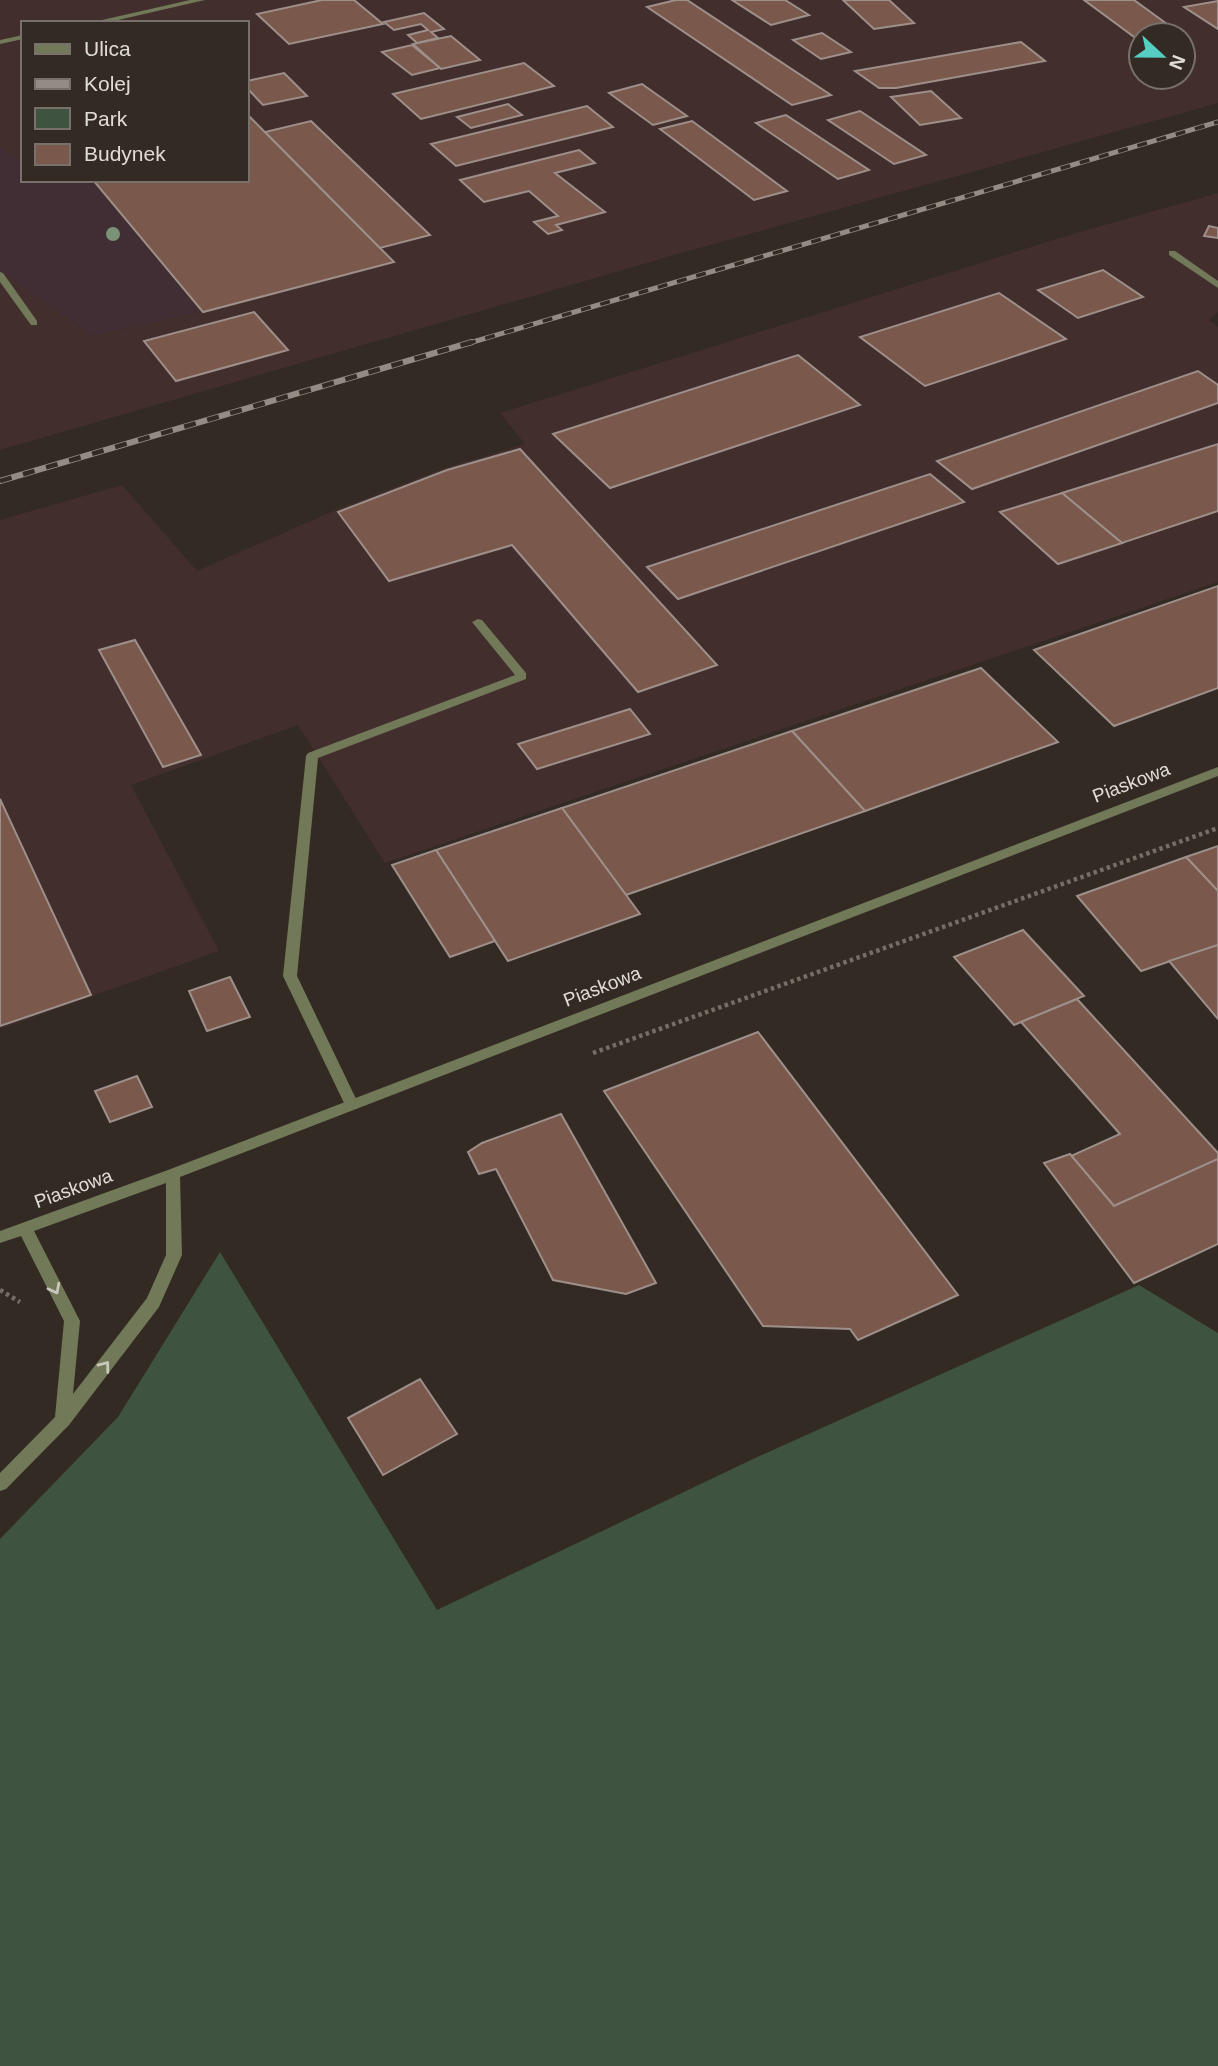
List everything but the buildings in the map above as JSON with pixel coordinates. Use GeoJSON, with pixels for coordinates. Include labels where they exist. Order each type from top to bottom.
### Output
{"type":"FeatureCollection","features":[{"type":"Feature","properties":{"kind":"street"},"geometry":{"type":"LineString","coordinates":[[102,21],[201,0]]}},
{"type":"Feature","properties":{"kind":"street"},"geometry":{"type":"LineString","coordinates":[[0,42],[21,37]]}},
{"type":"Feature","properties":{"kind":"street"},"geometry":{"type":"LineString","coordinates":[[1172,253],[1218,285]]}},
{"type":"Feature","properties":{"kind":"street"},"geometry":{"type":"LineString","coordinates":[[0,275],[34,323]]}},
{"type":"Feature","properties":{"kind":"street"},"geometry":{"type":"LineString","coordinates":[[352,1105],[290,976],[312,756],[522,676],[478,622]]}},
{"type":"Feature","properties":{"kind":"street","name":"Piaskowa"},"geometry":{"type":"LineString","coordinates":[[0,1237],[173,1174],[1218,771]]}},
{"type":"Feature","properties":{"kind":"street"},"geometry":{"type":"LineString","coordinates":[[0,1484],[63,1420],[153,1302],[174,1255],[173,1174]]}},
{"type":"Feature","properties":{"kind":"street"},"geometry":{"type":"LineString","coordinates":[[25,1228],[72,1321],[63,1420]]}},
{"type":"Feature","properties":{"kind":"path"},"geometry":{"type":"LineString","coordinates":[[584,1056],[878,953],[1218,828]]}},
{"type":"Feature","properties":{"kind":"shaded area"},"geometry":{"type":"Polygon","coordinates":[[[0,0],[1218,0],[1218,103],[685,252],[0,450],[0,271],[92,336],[201,312],[94,182],[248,182],[248,21],[21,21],[21,162],[0,147],[0,0]]]}},
{"type":"Feature","properties":{"kind":"shaded area"},"geometry":{"type":"Polygon","coordinates":[[[0,147],[21,162],[21,182],[94,182],[201,312],[92,336],[0,271],[0,147]]]}},
{"type":"Feature","properties":{"kind":"shaded area"},"geometry":{"type":"Polygon","coordinates":[[[1218,193],[1218,312],[1209,320],[1218,327],[1218,582],[385,863],[298,725],[131,785],[219,951],[0,1029],[0,520],[122,485],[197,571],[336,510],[445,468],[525,444],[500,413],[1076,233],[1218,193]]]}},
{"type":"Feature","properties":{"kind":"green space"},"geometry":{"type":"Polygon","coordinates":[[[220,1252],[437,1610],[753,1459],[1139,1285],[1218,1333],[1218,2066],[0,2066],[0,1539],[118,1417],[220,1252]]]}},
{"type":"Feature","properties":{"kind":"railway"},"geometry":{"type":"LineString","coordinates":[[466,344],[1218,122]]}},
{"type":"Feature","properties":{"kind":"railway"},"geometry":{"type":"LineString","coordinates":[[0,481],[472,342]]}}]}
